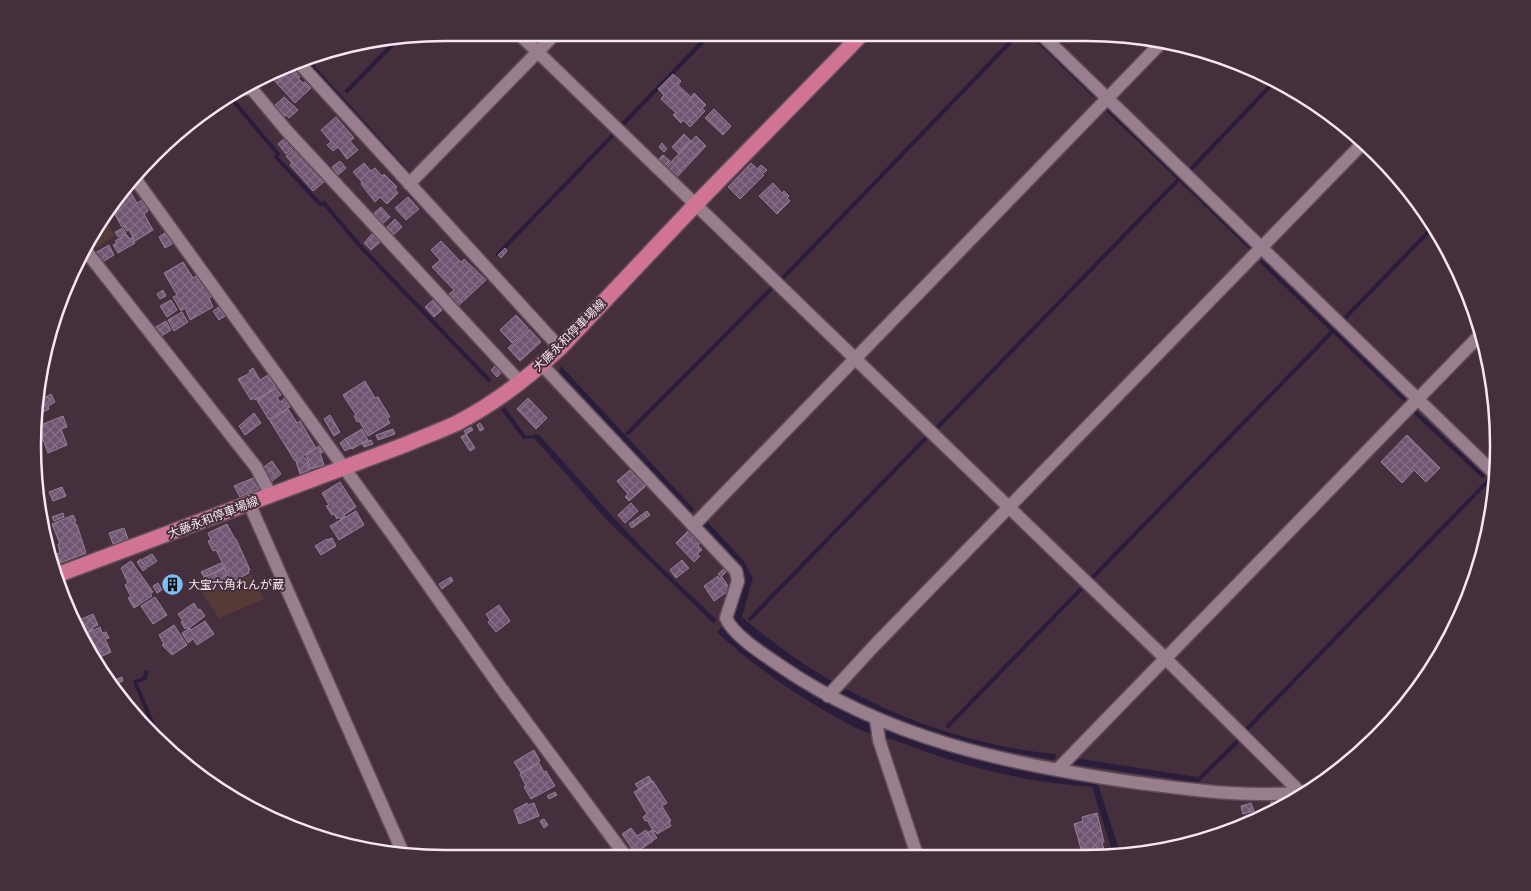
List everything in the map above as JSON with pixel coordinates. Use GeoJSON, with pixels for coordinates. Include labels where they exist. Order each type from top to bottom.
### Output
{"type":"FeatureCollection","features":[{"type":"Feature","properties":{"kind":"main road","name":"大藤永和停車場線"},"geometry":{"type":"LineString","coordinates":[[62,573],[407,444],[457,423],[489,404],[520,382],[560,348],[696,204],[855,41]]}},
{"type":"Feature","properties":{"kind":"street"},"geometry":{"type":"LineString","coordinates":[[526,41],[1300,788]]}},
{"type":"Feature","properties":{"kind":"street"},"geometry":{"type":"LineString","coordinates":[[409,184],[548,41]]}},
{"type":"Feature","properties":{"kind":"street"},"geometry":{"type":"LineString","coordinates":[[1048,41],[1489,468]]}},
{"type":"Feature","properties":{"kind":"street"},"geometry":{"type":"LineString","coordinates":[[693,526],[1155,48]]}},
{"type":"Feature","properties":{"kind":"street"},"geometry":{"type":"LineString","coordinates":[[303,68],[560,348]]}},
{"type":"Feature","properties":{"kind":"street"},"geometry":{"type":"LineString","coordinates":[[253,90],[287,131],[520,382]]}},
{"type":"Feature","properties":{"kind":"street"},"geometry":{"type":"LineString","coordinates":[[833,691],[1358,148]]}},
{"type":"Feature","properties":{"kind":"street"},"geometry":{"type":"LineString","coordinates":[[138,183],[501,688],[621,850]]}},
{"type":"Feature","properties":{"kind":"street"},"geometry":{"type":"LineString","coordinates":[[89,255],[256,467],[271,495]]}},
{"type":"Feature","properties":{"kind":"street"},"geometry":{"type":"LineString","coordinates":[[1058,769],[1476,340]]}},
{"type":"Feature","properties":{"kind":"street"},"geometry":{"type":"LineString","coordinates":[[542,364],[738,575],[738,582],[726,618],[729,625],[763,655],[797,678],[833,691],[876,719],[942,743],[988,756],[1100,777],[1202,791],[1239,794],[1294,792]]}},
{"type":"Feature","properties":{"kind":"street"},"geometry":{"type":"LineString","coordinates":[[249,503],[400,847]]}},
{"type":"Feature","properties":{"kind":"street"},"geometry":{"type":"LineString","coordinates":[[876,719],[879,740],[915,850]]}},
{"type":"Feature","properties":{"kind":"shaded area"},"geometry":{"type":"Polygon","coordinates":[[[108,223],[115,236],[96,248],[94,245],[108,223]]]}},
{"type":"Feature","properties":{"kind":"shaded area"},"geometry":{"type":"Polygon","coordinates":[[[561,366],[694,509],[690,515],[558,374],[561,366]]]}},
{"type":"Feature","properties":{"kind":"shaded area"},"geometry":{"type":"Polygon","coordinates":[[[505,407],[526,436],[538,434],[654,560],[717,620],[713,623],[608,521],[534,438],[523,439],[501,410],[505,407]]]}},
{"type":"Feature","properties":{"kind":"shaded area"},"geometry":{"type":"Polygon","coordinates":[[[707,521],[743,560],[753,578],[742,617],[812,669],[849,691],[929,726],[970,739],[1056,754],[1055,760],[983,746],[913,726],[846,698],[814,681],[776,656],[750,637],[733,620],[742,588],[743,575],[741,568],[702,527],[707,521]]]}},
{"type":"Feature","properties":{"kind":"shaded area"},"geometry":{"type":"Polygon","coordinates":[[[252,574],[264,599],[219,618],[202,592],[229,580],[231,584],[252,574]]]}},
{"type":"Feature","properties":{"kind":"shaded area"},"geometry":{"type":"Polygon","coordinates":[[[722,626],[760,659],[794,683],[869,723],[986,761],[1097,781],[1119,848],[1111,849],[1092,787],[1066,785],[992,772],[860,730],[783,685],[717,632],[722,626]]]}},
{"type":"Feature","properties":{"kind":"shaded area"},"geometry":{"type":"Polygon","coordinates":[[[1075,758],[1197,777],[1194,782],[1072,764],[1075,758]]]}},
{"type":"Feature","properties":{"kind":"building"},"geometry":{"type":"Polygon","coordinates":[[[295,71],[300,77],[298,78],[311,88],[295,103],[274,80],[295,71]]]}},
{"type":"Feature","properties":{"kind":"building"},"geometry":{"type":"Polygon","coordinates":[[[673,74],[681,81],[678,85],[691,97],[694,93],[706,105],[702,108],[705,111],[690,127],[683,120],[681,123],[673,115],[676,113],[661,99],[664,95],[658,89],[673,74]]]}},
{"type":"Feature","properties":{"kind":"building"},"geometry":{"type":"Polygon","coordinates":[[[284,97],[298,110],[289,118],[286,115],[282,119],[272,108],[284,97]]]}},
{"type":"Feature","properties":{"kind":"building"},"geometry":{"type":"Polygon","coordinates":[[[714,109],[731,126],[723,135],[705,118],[714,109]]]}},
{"type":"Feature","properties":{"kind":"building"},"geometry":{"type":"Polygon","coordinates":[[[336,117],[354,138],[350,141],[358,150],[347,159],[338,147],[333,151],[327,145],[331,142],[321,130],[336,117]]]}},
{"type":"Feature","properties":{"kind":"building"},"geometry":{"type":"Polygon","coordinates":[[[684,134],[691,141],[679,154],[672,147],[684,134]]]}},
{"type":"Feature","properties":{"kind":"building"},"geometry":{"type":"Polygon","coordinates":[[[696,136],[706,146],[677,177],[666,167],[696,136]]]}},
{"type":"Feature","properties":{"kind":"building"},"geometry":{"type":"Polygon","coordinates":[[[286,137],[294,146],[286,154],[278,144],[286,137]]]}},
{"type":"Feature","properties":{"kind":"building"},"geometry":{"type":"Polygon","coordinates":[[[662,143],[667,149],[664,152],[659,147],[662,143]]]}},
{"type":"Feature","properties":{"kind":"building"},"geometry":{"type":"Polygon","coordinates":[[[295,147],[325,181],[313,191],[290,165],[292,163],[286,156],[295,147]]]}},
{"type":"Feature","properties":{"kind":"building"},"geometry":{"type":"Polygon","coordinates":[[[663,155],[670,161],[665,166],[658,160],[663,155]]]}},
{"type":"Feature","properties":{"kind":"building"},"geometry":{"type":"Polygon","coordinates":[[[340,161],[346,168],[338,175],[332,167],[340,161]]]}},
{"type":"Feature","properties":{"kind":"building"},"geometry":{"type":"Polygon","coordinates":[[[364,163],[371,171],[375,168],[382,176],[384,174],[397,187],[395,189],[398,193],[387,204],[380,197],[375,202],[353,172],[364,163]]]}},
{"type":"Feature","properties":{"kind":"building"},"geometry":{"type":"Polygon","coordinates":[[[751,163],[764,175],[740,199],[728,187],[751,163]]]}},
{"type":"Feature","properties":{"kind":"building"},"geometry":{"type":"Polygon","coordinates":[[[761,165],[767,170],[764,173],[758,168],[761,165]]]}},
{"type":"Feature","properties":{"kind":"building"},"geometry":{"type":"Polygon","coordinates":[[[773,183],[782,193],[784,191],[789,196],[787,198],[790,201],[777,214],[759,196],[773,183]]]}},
{"type":"Feature","properties":{"kind":"building"},"geometry":{"type":"Polygon","coordinates":[[[131,192],[137,203],[142,200],[148,211],[144,214],[153,230],[135,241],[129,230],[127,231],[124,226],[122,227],[114,214],[131,192]]]}},
{"type":"Feature","properties":{"kind":"building"},"geometry":{"type":"Polygon","coordinates":[[[408,197],[419,209],[406,220],[395,208],[408,197]]]}},
{"type":"Feature","properties":{"kind":"building"},"geometry":{"type":"Polygon","coordinates":[[[381,207],[390,217],[381,225],[372,215],[381,207]]]}},
{"type":"Feature","properties":{"kind":"building"},"geometry":{"type":"Polygon","coordinates":[[[395,219],[402,227],[389,239],[382,232],[395,219]]]}},
{"type":"Feature","properties":{"kind":"building"},"geometry":{"type":"Polygon","coordinates":[[[123,228],[126,233],[118,237],[115,232],[123,228]]]}},
{"type":"Feature","properties":{"kind":"building"},"geometry":{"type":"Polygon","coordinates":[[[166,232],[172,244],[165,248],[159,237],[166,232]]]}},
{"type":"Feature","properties":{"kind":"building"},"geometry":{"type":"Polygon","coordinates":[[[126,234],[130,239],[132,237],[135,243],[118,253],[113,245],[117,243],[115,241],[126,234]]]}},
{"type":"Feature","properties":{"kind":"building"},"geometry":{"type":"Polygon","coordinates":[[[372,234],[380,242],[371,250],[364,243],[372,234]]]}},
{"type":"Feature","properties":{"kind":"building"},"geometry":{"type":"Polygon","coordinates":[[[441,241],[461,262],[464,259],[486,280],[457,307],[447,296],[454,290],[432,267],[440,260],[431,250],[441,241]]]}},
{"type":"Feature","properties":{"kind":"building"},"geometry":{"type":"Polygon","coordinates":[[[109,245],[114,255],[101,263],[95,253],[109,245]]]}},
{"type":"Feature","properties":{"kind":"building"},"geometry":{"type":"Polygon","coordinates":[[[505,248],[507,251],[501,258],[498,255],[505,248]]]}},
{"type":"Feature","properties":{"kind":"building"},"geometry":{"type":"Polygon","coordinates":[[[183,262],[193,278],[196,276],[203,287],[205,286],[211,297],[209,298],[213,307],[190,320],[185,308],[181,311],[173,297],[177,295],[164,273],[183,262]]]}},
{"type":"Feature","properties":{"kind":"building"},"geometry":{"type":"Polygon","coordinates":[[[163,290],[166,296],[160,299],[157,294],[163,290]]]}},
{"type":"Feature","properties":{"kind":"building"},"geometry":{"type":"Polygon","coordinates":[[[171,300],[177,310],[167,317],[160,306],[171,300]]]}},
{"type":"Feature","properties":{"kind":"building"},"geometry":{"type":"Polygon","coordinates":[[[433,300],[442,310],[434,317],[425,307],[433,300]]]}},
{"type":"Feature","properties":{"kind":"building"},"geometry":{"type":"Polygon","coordinates":[[[219,307],[225,316],[219,320],[213,311],[219,307]]]}},
{"type":"Feature","properties":{"kind":"building"},"geometry":{"type":"Polygon","coordinates":[[[182,312],[188,322],[174,331],[168,320],[182,312]]]}},
{"type":"Feature","properties":{"kind":"building"},"geometry":{"type":"Polygon","coordinates":[[[516,315],[528,328],[512,343],[500,330],[516,315]]]}},
{"type":"Feature","properties":{"kind":"building"},"geometry":{"type":"Polygon","coordinates":[[[166,321],[171,330],[160,337],[154,328],[166,321]]]}},
{"type":"Feature","properties":{"kind":"building"},"geometry":{"type":"Polygon","coordinates":[[[529,329],[541,342],[520,361],[508,348],[529,329]]]}},
{"type":"Feature","properties":{"kind":"building"},"geometry":{"type":"Polygon","coordinates":[[[497,364],[503,371],[497,377],[491,370],[497,364]]]}},
{"type":"Feature","properties":{"kind":"building"},"geometry":{"type":"Polygon","coordinates":[[[253,368],[260,380],[268,375],[276,388],[255,400],[254,398],[251,400],[238,379],[250,373],[249,371],[253,368]]]}},
{"type":"Feature","properties":{"kind":"building"},"geometry":{"type":"Polygon","coordinates":[[[365,381],[375,398],[378,397],[390,417],[387,418],[390,423],[368,436],[359,421],[357,422],[354,416],[356,415],[343,395],[365,381]]]}},
{"type":"Feature","properties":{"kind":"building"},"geometry":{"type":"Polygon","coordinates":[[[276,388],[281,395],[277,397],[280,402],[285,398],[290,407],[269,420],[257,400],[276,388]]]}},
{"type":"Feature","properties":{"kind":"building"},"geometry":{"type":"Polygon","coordinates":[[[51,394],[55,402],[48,406],[49,409],[43,412],[44,398],[51,394]]]}},
{"type":"Feature","properties":{"kind":"building"},"geometry":{"type":"Polygon","coordinates":[[[528,398],[547,418],[536,429],[517,409],[528,398]]]}},
{"type":"Feature","properties":{"kind":"building"},"geometry":{"type":"Polygon","coordinates":[[[288,409],[297,423],[300,421],[316,448],[295,461],[270,421],[288,409]]]}},
{"type":"Feature","properties":{"kind":"building"},"geometry":{"type":"Polygon","coordinates":[[[254,413],[261,423],[245,435],[239,426],[254,413]]]}},
{"type":"Feature","properties":{"kind":"building"},"geometry":{"type":"Polygon","coordinates":[[[330,415],[340,432],[334,436],[324,419],[330,415]]]}},
{"type":"Feature","properties":{"kind":"building"},"geometry":{"type":"Polygon","coordinates":[[[63,416],[67,427],[61,429],[67,445],[48,453],[41,435],[42,424],[63,416]]]}},
{"type":"Feature","properties":{"kind":"building"},"geometry":{"type":"Polygon","coordinates":[[[480,423],[484,429],[480,431],[477,425],[480,423]]]}},
{"type":"Feature","properties":{"kind":"building"},"geometry":{"type":"Polygon","coordinates":[[[471,427],[473,430],[466,434],[464,431],[471,427]]]}},
{"type":"Feature","properties":{"kind":"building"},"geometry":{"type":"Polygon","coordinates":[[[362,429],[368,440],[352,449],[345,439],[362,429]]]}},
{"type":"Feature","properties":{"kind":"building"},"geometry":{"type":"Polygon","coordinates":[[[393,429],[395,434],[378,440],[376,435],[393,429]]]}},
{"type":"Feature","properties":{"kind":"building"},"geometry":{"type":"Polygon","coordinates":[[[466,434],[475,448],[470,451],[461,437],[466,434]]]}},
{"type":"Feature","properties":{"kind":"building"},"geometry":{"type":"Polygon","coordinates":[[[1407,435],[1440,468],[1426,482],[1414,470],[1402,483],[1381,462],[1407,435]]]}},
{"type":"Feature","properties":{"kind":"building"},"geometry":{"type":"Polygon","coordinates":[[[345,439],[351,448],[345,451],[340,443],[345,439]]]}},
{"type":"Feature","properties":{"kind":"building"},"geometry":{"type":"Polygon","coordinates":[[[371,440],[373,444],[364,447],[362,443],[371,440]]]}},
{"type":"Feature","properties":{"kind":"building"},"geometry":{"type":"Polygon","coordinates":[[[319,446],[323,452],[320,453],[324,465],[311,469],[306,455],[319,446]]]}},
{"type":"Feature","properties":{"kind":"building"},"geometry":{"type":"Polygon","coordinates":[[[304,457],[310,470],[300,474],[296,462],[304,457]]]}},
{"type":"Feature","properties":{"kind":"building"},"geometry":{"type":"Polygon","coordinates":[[[272,461],[281,474],[271,482],[261,469],[272,461]]]}},
{"type":"Feature","properties":{"kind":"building"},"geometry":{"type":"Polygon","coordinates":[[[630,470],[635,476],[637,473],[647,485],[629,501],[625,497],[628,494],[617,481],[630,470]]]}},
{"type":"Feature","properties":{"kind":"building"},"geometry":{"type":"Polygon","coordinates":[[[258,476],[263,488],[240,497],[234,486],[258,476]]]}},
{"type":"Feature","properties":{"kind":"building"},"geometry":{"type":"Polygon","coordinates":[[[340,482],[356,507],[344,515],[345,517],[341,520],[339,517],[337,519],[334,514],[332,515],[326,506],[329,505],[322,493],[340,482]]]}},
{"type":"Feature","properties":{"kind":"building"},"geometry":{"type":"Polygon","coordinates":[[[62,487],[66,496],[53,501],[49,492],[62,487]]]}},
{"type":"Feature","properties":{"kind":"building"},"geometry":{"type":"Polygon","coordinates":[[[631,503],[638,511],[625,523],[618,515],[631,503]]]}},
{"type":"Feature","properties":{"kind":"building"},"geometry":{"type":"Polygon","coordinates":[[[356,511],[364,525],[339,540],[330,526],[356,511]]]}},
{"type":"Feature","properties":{"kind":"building"},"geometry":{"type":"Polygon","coordinates":[[[647,511],[650,515],[632,528],[629,524],[647,511]]]}},
{"type":"Feature","properties":{"kind":"building"},"geometry":{"type":"Polygon","coordinates":[[[63,513],[64,517],[54,521],[52,517],[63,513]]]}},
{"type":"Feature","properties":{"kind":"building"},"geometry":{"type":"Polygon","coordinates":[[[73,515],[86,553],[60,563],[56,554],[60,553],[58,544],[60,544],[52,524],[73,515]]]}},
{"type":"Feature","properties":{"kind":"building"},"geometry":{"type":"Polygon","coordinates":[[[227,524],[250,570],[248,571],[249,573],[232,582],[216,550],[213,551],[208,541],[211,540],[208,533],[227,524]]]}},
{"type":"Feature","properties":{"kind":"building"},"geometry":{"type":"Polygon","coordinates":[[[124,528],[128,539],[113,544],[109,533],[124,528]]]}},
{"type":"Feature","properties":{"kind":"building"},"geometry":{"type":"Polygon","coordinates":[[[688,531],[700,543],[698,545],[702,550],[697,554],[700,556],[694,562],[676,543],[688,531]]]}},
{"type":"Feature","properties":{"kind":"building"},"geometry":{"type":"Polygon","coordinates":[[[332,538],[336,546],[321,555],[315,546],[332,538]]]}},
{"type":"Feature","properties":{"kind":"building"},"geometry":{"type":"Polygon","coordinates":[[[152,554],[157,561],[148,567],[143,559],[152,554]]]}},
{"type":"Feature","properties":{"kind":"building"},"geometry":{"type":"Polygon","coordinates":[[[141,559],[147,568],[143,571],[137,562],[141,559]]]}},
{"type":"Feature","properties":{"kind":"building"},"geometry":{"type":"Polygon","coordinates":[[[682,560],[689,568],[676,578],[670,570],[682,560]]]}},
{"type":"Feature","properties":{"kind":"building"},"geometry":{"type":"Polygon","coordinates":[[[131,561],[153,592],[150,594],[152,596],[134,608],[128,598],[131,597],[125,585],[128,583],[121,568],[131,561]]]}},
{"type":"Feature","properties":{"kind":"building"},"geometry":{"type":"Polygon","coordinates":[[[221,563],[224,568],[204,577],[201,572],[221,563]]]}},
{"type":"Feature","properties":{"kind":"building"},"geometry":{"type":"Polygon","coordinates":[[[224,568],[228,578],[204,590],[200,580],[224,568]]]}},
{"type":"Feature","properties":{"kind":"building"},"geometry":{"type":"Polygon","coordinates":[[[724,569],[726,572],[721,577],[718,574],[724,569]]]}},
{"type":"Feature","properties":{"kind":"building"},"geometry":{"type":"Polygon","coordinates":[[[718,576],[720,579],[722,577],[728,586],[726,587],[728,591],[714,601],[704,586],[718,576]]]}},
{"type":"Feature","properties":{"kind":"building"},"geometry":{"type":"Polygon","coordinates":[[[451,577],[453,581],[442,589],[439,584],[451,577]]]}},
{"type":"Feature","properties":{"kind":"building","name":"大宝六角れんが蔵"},"geometry":{"type":"Polygon","coordinates":[[[169,578],[176,578],[180,584],[176,590],[169,591],[165,584],[169,578]]]}},
{"type":"Feature","properties":{"kind":"building"},"geometry":{"type":"Polygon","coordinates":[[[158,583],[162,590],[157,593],[153,586],[158,583]]]}},
{"type":"Feature","properties":{"kind":"building"},"geometry":{"type":"Polygon","coordinates":[[[155,597],[167,615],[153,624],[141,606],[155,597]]]}},
{"type":"Feature","properties":{"kind":"building"},"geometry":{"type":"Polygon","coordinates":[[[194,603],[205,616],[188,629],[187,627],[185,629],[181,622],[183,621],[178,614],[194,603]]]}},
{"type":"Feature","properties":{"kind":"building"},"geometry":{"type":"Polygon","coordinates":[[[499,605],[510,621],[496,632],[488,622],[490,620],[486,614],[499,605]]]}},
{"type":"Feature","properties":{"kind":"building"},"geometry":{"type":"Polygon","coordinates":[[[93,614],[98,625],[87,633],[81,619],[93,614]]]}},
{"type":"Feature","properties":{"kind":"building"},"geometry":{"type":"Polygon","coordinates":[[[205,621],[214,634],[197,645],[193,639],[188,643],[182,633],[190,628],[191,630],[205,621]]]}},
{"type":"Feature","properties":{"kind":"building"},"geometry":{"type":"Polygon","coordinates":[[[174,625],[187,645],[172,655],[162,645],[164,644],[159,635],[174,625]]]}},
{"type":"Feature","properties":{"kind":"building"},"geometry":{"type":"Polygon","coordinates":[[[100,627],[102,633],[106,632],[109,638],[105,639],[111,652],[101,657],[87,633],[100,627]]]}},
{"type":"Feature","properties":{"kind":"building"},"geometry":{"type":"Polygon","coordinates":[[[122,677],[123,681],[118,683],[116,679],[122,677]]]}},
{"type":"Feature","properties":{"kind":"building"},"geometry":{"type":"Polygon","coordinates":[[[534,750],[540,761],[521,773],[514,762],[534,750]]]}},
{"type":"Feature","properties":{"kind":"building"},"geometry":{"type":"Polygon","coordinates":[[[539,763],[555,786],[531,799],[524,787],[526,786],[520,774],[539,763]]]}},
{"type":"Feature","properties":{"kind":"building"},"geometry":{"type":"Polygon","coordinates":[[[649,776],[652,781],[639,789],[635,784],[649,776]]]}},
{"type":"Feature","properties":{"kind":"building"},"geometry":{"type":"Polygon","coordinates":[[[653,781],[667,803],[662,806],[671,821],[669,822],[671,826],[657,834],[647,820],[645,821],[643,817],[647,814],[634,792],[653,781]]]}},
{"type":"Feature","properties":{"kind":"building"},"geometry":{"type":"Polygon","coordinates":[[[555,792],[557,795],[549,799],[547,796],[555,792]]]}},
{"type":"Feature","properties":{"kind":"building"},"geometry":{"type":"Polygon","coordinates":[[[1284,798],[1271,804],[1271,799],[1284,798]]]}},
{"type":"Feature","properties":{"kind":"building"},"geometry":{"type":"Polygon","coordinates":[[[527,803],[528,805],[534,803],[539,816],[519,824],[514,810],[527,803]]]}},
{"type":"Feature","properties":{"kind":"building"},"geometry":{"type":"Polygon","coordinates":[[[1251,803],[1254,811],[1243,814],[1241,806],[1251,803]]]}},
{"type":"Feature","properties":{"kind":"building"},"geometry":{"type":"Polygon","coordinates":[[[1097,813],[1104,842],[1102,842],[1104,849],[1081,849],[1074,824],[1083,821],[1082,817],[1097,813]]]}},
{"type":"Feature","properties":{"kind":"building"},"geometry":{"type":"Polygon","coordinates":[[[544,819],[548,825],[544,828],[540,821],[544,819]]]}},
{"type":"Feature","properties":{"kind":"building"},"geometry":{"type":"Polygon","coordinates":[[[631,828],[637,836],[646,830],[653,841],[640,850],[633,850],[622,834],[631,828]]]}},
{"type":"Feature","properties":{"kind":"building"},"geometry":{"type":"Polygon","coordinates":[[[652,830],[657,838],[653,840],[647,833],[652,830]]]}},
{"type":"Feature","properties":{"kind":"waterway"},"geometry":{"type":"LineString","coordinates":[[622,125],[703,41]]}},
{"type":"Feature","properties":{"kind":"waterway"},"geometry":{"type":"LineString","coordinates":[[782,279],[1011,41]]}},
{"type":"Feature","properties":{"kind":"waterway"},"geometry":{"type":"LineString","coordinates":[[1038,41],[1094,95]]}},
{"type":"Feature","properties":{"kind":"waterway"},"geometry":{"type":"LineString","coordinates":[[347,91],[392,45]]}},
{"type":"Feature","properties":{"kind":"waterway"},"geometry":{"type":"LineString","coordinates":[[311,65],[409,174]]}},
{"type":"Feature","properties":{"kind":"waterway"},"geometry":{"type":"LineString","coordinates":[[1192,168],[1270,86]]}},
{"type":"Feature","properties":{"kind":"waterway"},"geometry":{"type":"LineString","coordinates":[[234,101],[278,154],[276,157],[320,204],[324,203],[360,246],[489,380]]}},
{"type":"Feature","properties":{"kind":"waterway"},"geometry":{"type":"LineString","coordinates":[[1107,109],[1250,247]]}},
{"type":"Feature","properties":{"kind":"waterway"},"geometry":{"type":"LineString","coordinates":[[498,254],[613,135]]}},
{"type":"Feature","properties":{"kind":"waterway"},"geometry":{"type":"LineString","coordinates":[[936,429],[1179,179]]}},
{"type":"Feature","properties":{"kind":"waterway"},"geometry":{"type":"LineString","coordinates":[[1345,318],[1429,231]]}},
{"type":"Feature","properties":{"kind":"waterway"},"geometry":{"type":"LineString","coordinates":[[1262,262],[1404,399]]}},
{"type":"Feature","properties":{"kind":"waterway"},"geometry":{"type":"LineString","coordinates":[[628,433],[772,288]]}},
{"type":"Feature","properties":{"kind":"waterway"},"geometry":{"type":"LineString","coordinates":[[1091,579],[1333,331]]}},
{"type":"Feature","properties":{"kind":"waterway"},"geometry":{"type":"LineString","coordinates":[[1414,411],[1483,476]]}},
{"type":"Feature","properties":{"kind":"waterway"},"geometry":{"type":"LineString","coordinates":[[750,619],[926,438]]}},
{"type":"Feature","properties":{"kind":"waterway"},"geometry":{"type":"LineString","coordinates":[[1245,731],[1488,481]]}},
{"type":"Feature","properties":{"kind":"waterway"},"geometry":{"type":"LineString","coordinates":[[948,726],[1080,590]]}},
{"type":"Feature","properties":{"kind":"waterway"},"geometry":{"type":"LineString","coordinates":[[146,672],[145,678],[135,682],[152,723]]}},
{"type":"Feature","properties":{"kind":"waterway"},"geometry":{"type":"LineString","coordinates":[[1192,779],[1198,780],[1237,742]]}},
{"type":"Feature","properties":{"kind":"place","name":"大宝六角れんが蔵"},"geometry":{"type":"Point","coordinates":[172,584]}}]}
